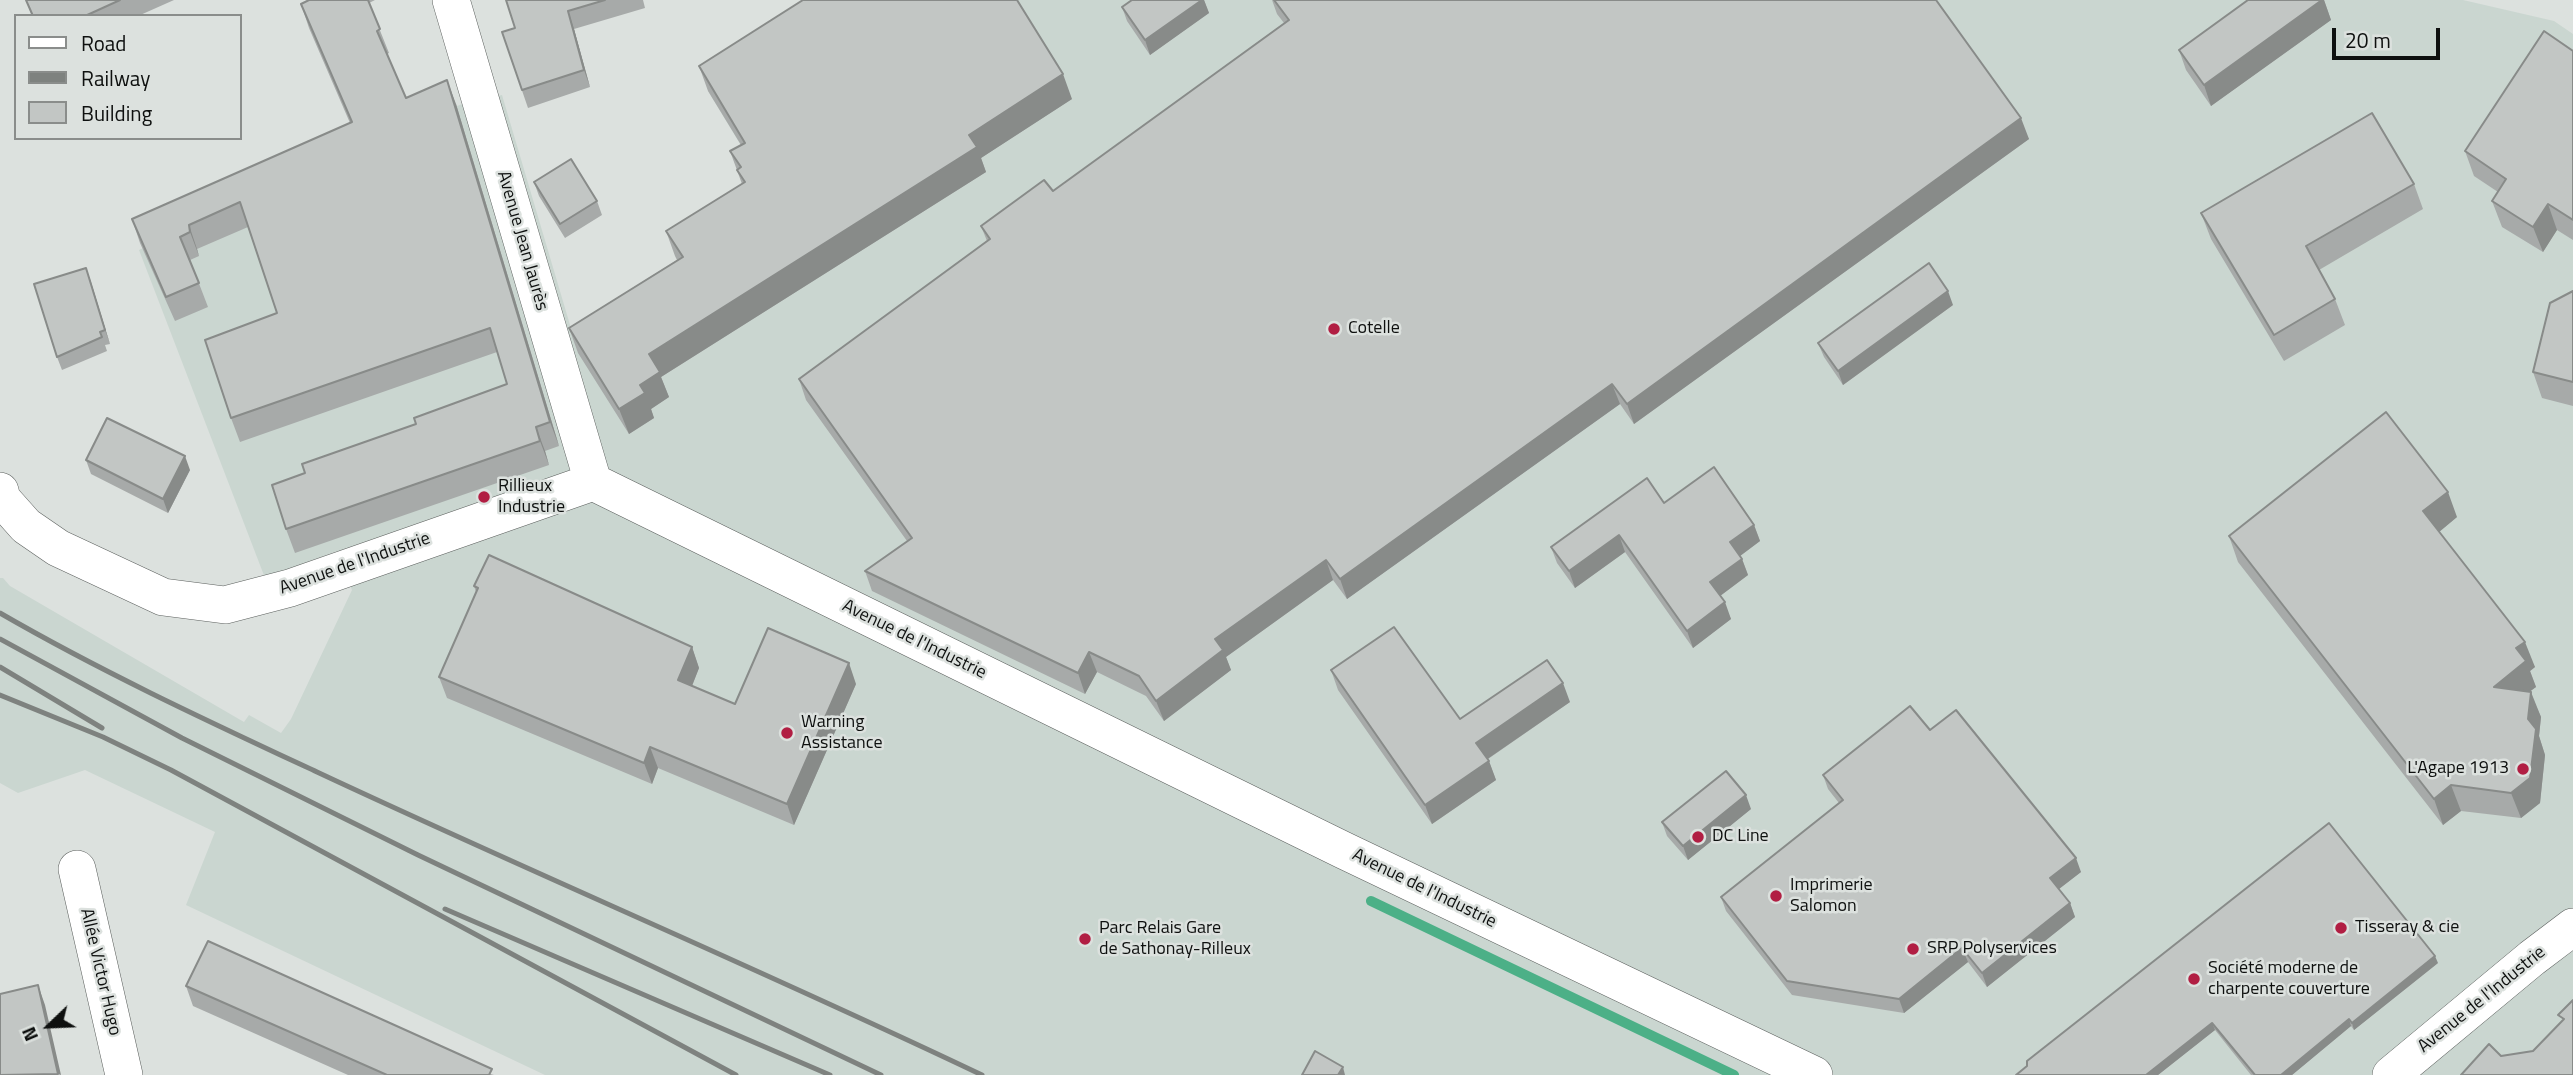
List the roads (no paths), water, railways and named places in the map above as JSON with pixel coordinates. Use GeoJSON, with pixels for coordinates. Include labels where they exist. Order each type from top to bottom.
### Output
{"type":"FeatureCollection","features":[{"type":"Feature","properties":{"kind":"street","name":"Avenue Jean Jaurès"},"geometry":{"type":"LineString","coordinates":[[450,0],[593,482]]}},
{"type":"Feature","properties":{"kind":"street","name":"Avenue de l'Industrie"},"geometry":{"type":"LineString","coordinates":[[1,495],[26,526],[58,548],[163,597],[225,605],[290,588],[593,482],[1343,850],[1814,1075]]}},
{"type":"Feature","properties":{"kind":"street","name":"Allée Victor Hugo"},"geometry":{"type":"LineString","coordinates":[[77,869],[124,1075]]}},
{"type":"Feature","properties":{"kind":"street","name":"Avenue de l'Industrie"},"geometry":{"type":"LineString","coordinates":[[2391,1075],[2573,927]]}},
{"type":"Feature","properties":{"kind":"waterway"},"geometry":{"type":"LineString","coordinates":[[1371,901],[1734,1075]]}},
{"type":"Feature","properties":{"kind":"railway"},"geometry":{"type":"LineString","coordinates":[[0,613],[117,676],[237,734],[982,1075]]}},
{"type":"Feature","properties":{"kind":"railway"},"geometry":{"type":"LineString","coordinates":[[0,639],[182,738],[418,855],[881,1075]]}},
{"type":"Feature","properties":{"kind":"railway"},"geometry":{"type":"LineString","coordinates":[[0,667],[102,728]]}},
{"type":"Feature","properties":{"kind":"railway"},"geometry":{"type":"LineString","coordinates":[[0,695],[103,737],[171,770],[736,1075]]}},
{"type":"Feature","properties":{"kind":"railway"},"geometry":{"type":"LineString","coordinates":[[445,909],[830,1075]]}},
{"type":"Feature","properties":{"kind":"place","name":"Cotelle"},"geometry":{"type":"Point","coordinates":[1334,329]}},
{"type":"Feature","properties":{"kind":"place","name":"Rillieux Industrie"},"geometry":{"type":"Point","coordinates":[484,497]}},
{"type":"Feature","properties":{"kind":"place","name":"Warning Assistance"},"geometry":{"type":"Point","coordinates":[787,733]}},
{"type":"Feature","properties":{"kind":"place","name":"L'Agape 1913"},"geometry":{"type":"Point","coordinates":[2523,769]}},
{"type":"Feature","properties":{"kind":"place","name":"DC Line"},"geometry":{"type":"Point","coordinates":[1698,837]}},
{"type":"Feature","properties":{"kind":"place","name":"Imprimerie Salomon"},"geometry":{"type":"Point","coordinates":[1776,896]}},
{"type":"Feature","properties":{"kind":"place","name":"Tisseray & cie"},"geometry":{"type":"Point","coordinates":[2341,928]}},
{"type":"Feature","properties":{"kind":"place","name":"Parc Relais Gare de Sathonay-Rilleux"},"geometry":{"type":"Point","coordinates":[1085,939]}},
{"type":"Feature","properties":{"kind":"place","name":"SRP Polyservices"},"geometry":{"type":"Point","coordinates":[1913,949]}},
{"type":"Feature","properties":{"kind":"place","name":"Société moderne de charpente couverture"},"geometry":{"type":"Point","coordinates":[2194,979]}}]}
